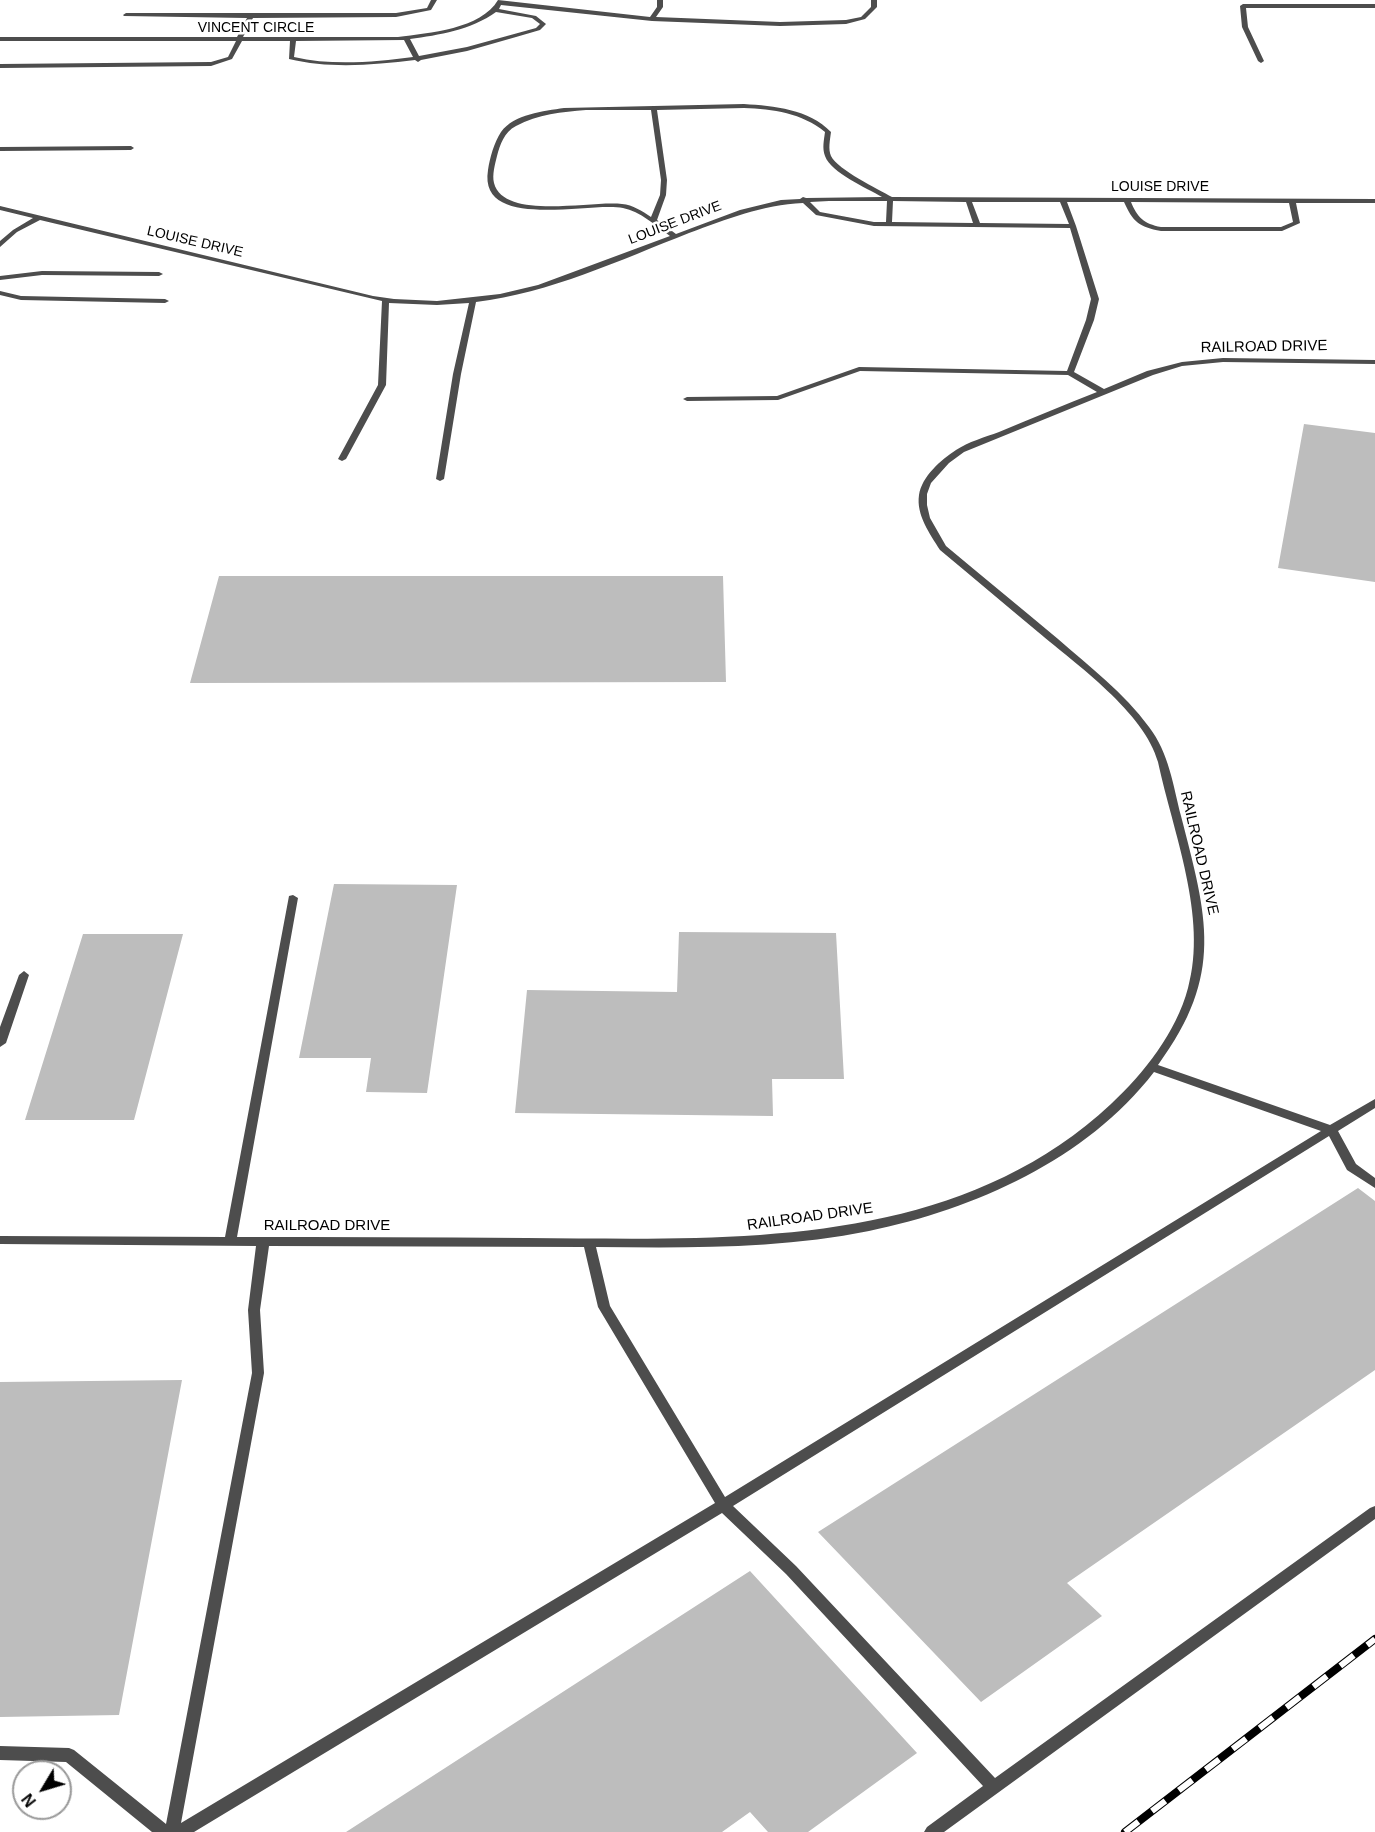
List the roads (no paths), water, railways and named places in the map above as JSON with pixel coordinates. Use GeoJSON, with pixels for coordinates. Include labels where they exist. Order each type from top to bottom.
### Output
{"type":"FeatureCollection","features":[{"type":"Feature","properties":{"kind":"street"},"geometry":{"type":"LineString","coordinates":[[126,15],[396,15],[429,9],[434,0]]}},
{"type":"Feature","properties":{"kind":"street"},"geometry":{"type":"LineString","coordinates":[[652,19],[660,7],[660,0]]}},
{"type":"Feature","properties":{"kind":"street"},"geometry":{"type":"LineString","coordinates":[[500,2],[652,19],[780,24],[846,22],[863,18],[874,7],[874,0]]}},
{"type":"Feature","properties":{"kind":"street","name":"VINCENT CIRCLE"},"geometry":{"type":"LineString","coordinates":[[0,39],[380,40],[406,38],[462,26],[495,9],[500,2]]}},
{"type":"Feature","properties":{"kind":"street"},"geometry":{"type":"LineString","coordinates":[[1261,62],[1245,27],[1243,6],[1375,6]]}},
{"type":"Feature","properties":{"kind":"street"},"geometry":{"type":"LineString","coordinates":[[293,40],[291,58],[309,63],[381,63],[418,60],[481,46],[538,29],[543,24],[534,17],[495,9]]}},
{"type":"Feature","properties":{"kind":"street"},"geometry":{"type":"LineString","coordinates":[[0,66],[211,64],[230,58],[251,16]]}},
{"type":"Feature","properties":{"kind":"street"},"geometry":{"type":"LineString","coordinates":[[406,38],[418,60]]}},
{"type":"Feature","properties":{"kind":"street"},"geometry":{"type":"LineString","coordinates":[[675,236],[636,211],[612,204],[577,208],[538,208],[510,203],[497,196],[490,183],[492,161],[507,128],[531,116],[602,108],[735,106],[790,111],[819,124],[828,132],[826,148],[830,160],[890,199],[889,224]]}},
{"type":"Feature","properties":{"kind":"street"},"geometry":{"type":"LineString","coordinates":[[653,221],[663,195],[664,180],[654,108]]}},
{"type":"Feature","properties":{"kind":"street"},"geometry":{"type":"LineString","coordinates":[[0,149],[131,148]]}},
{"type":"Feature","properties":{"kind":"street"},"geometry":{"type":"LineString","coordinates":[[968,198],[977,225]]}},
{"type":"Feature","properties":{"kind":"street"},"geometry":{"type":"LineString","coordinates":[[803,199],[818,214],[843,221],[889,224],[1073,226]]}},
{"type":"Feature","properties":{"kind":"street","name":"LOUISE DRIVE"},"geometry":{"type":"LineString","coordinates":[[0,208],[386,300],[409,303],[473,301],[514,295],[541,287],[742,211],[803,199],[1375,201]]}},
{"type":"Feature","properties":{"kind":"street"},"geometry":{"type":"LineString","coordinates":[[1062,199],[1073,226],[1095,299],[1090,320],[1070,373]]}},
{"type":"Feature","properties":{"kind":"street"},"geometry":{"type":"LineString","coordinates":[[1126,199],[1135,220],[1142,225],[1161,230],[1293,227],[1297,224],[1292,200]]}},
{"type":"Feature","properties":{"kind":"street"},"geometry":{"type":"LineString","coordinates":[[0,245],[15,231],[38,218]]}},
{"type":"Feature","properties":{"kind":"street"},"geometry":{"type":"LineString","coordinates":[[0,278],[42,273],[159,274]]}},
{"type":"Feature","properties":{"kind":"street"},"geometry":{"type":"LineString","coordinates":[[0,293],[21,298],[165,301]]}},
{"type":"Feature","properties":{"kind":"street"},"geometry":{"type":"LineString","coordinates":[[342,459],[382,385],[386,300]]}},
{"type":"Feature","properties":{"kind":"street"},"geometry":{"type":"LineString","coordinates":[[440,479],[457,374],[473,301]]}},
{"type":"Feature","properties":{"kind":"street","name":"RAILROAD DRIVE"},"geometry":{"type":"LineString","coordinates":[[0,1240],[589,1243],[728,1242],[781,1238],[868,1226],[915,1214],[1001,1182],[1051,1157],[1111,1111],[1170,1044],[1189,1005],[1199,960],[1200,916],[1158,748],[1132,712],[1109,687],[943,548],[927,525],[921,508],[927,480],[941,465],[961,450],[1103,392],[1182,363],[1223,360],[1375,362]]}},
{"type":"Feature","properties":{"kind":"street"},"geometry":{"type":"LineString","coordinates":[[687,399],[778,398],[858,369],[1070,373],[1103,392]]}},
{"type":"Feature","properties":{"kind":"street"},"geometry":{"type":"LineString","coordinates":[[230,1241],[293,898]]}},
{"type":"Feature","properties":{"kind":"street"},"geometry":{"type":"LineString","coordinates":[[0,1043],[24,975]]}},
{"type":"Feature","properties":{"kind":"street"},"geometry":{"type":"LineString","coordinates":[[1151,1067],[1332,1130],[1351,1167],[1375,1184]]}},
{"type":"Feature","properties":{"kind":"street"},"geometry":{"type":"LineString","coordinates":[[180,1832],[723,1505],[1375,1103]]}},
{"type":"Feature","properties":{"kind":"street"},"geometry":{"type":"LineString","coordinates":[[172,1832],[258,1373],[254,1310],[263,1241]]}},
{"type":"Feature","properties":{"kind":"street"},"geometry":{"type":"LineString","coordinates":[[589,1243],[604,1307],[723,1505],[791,1570],[994,1787]]}},
{"type":"Feature","properties":{"kind":"street"},"geometry":{"type":"LineString","coordinates":[[932,1832],[1375,1512]]}},
{"type":"Feature","properties":{"kind":"street"},"geometry":{"type":"LineString","coordinates":[[0,1753],[69,1755],[164,1832]]}},
{"type":"Feature","properties":{"kind":"railway"},"geometry":{"type":"LineString","coordinates":[[1125,1832],[1375,1639]]}}]}
